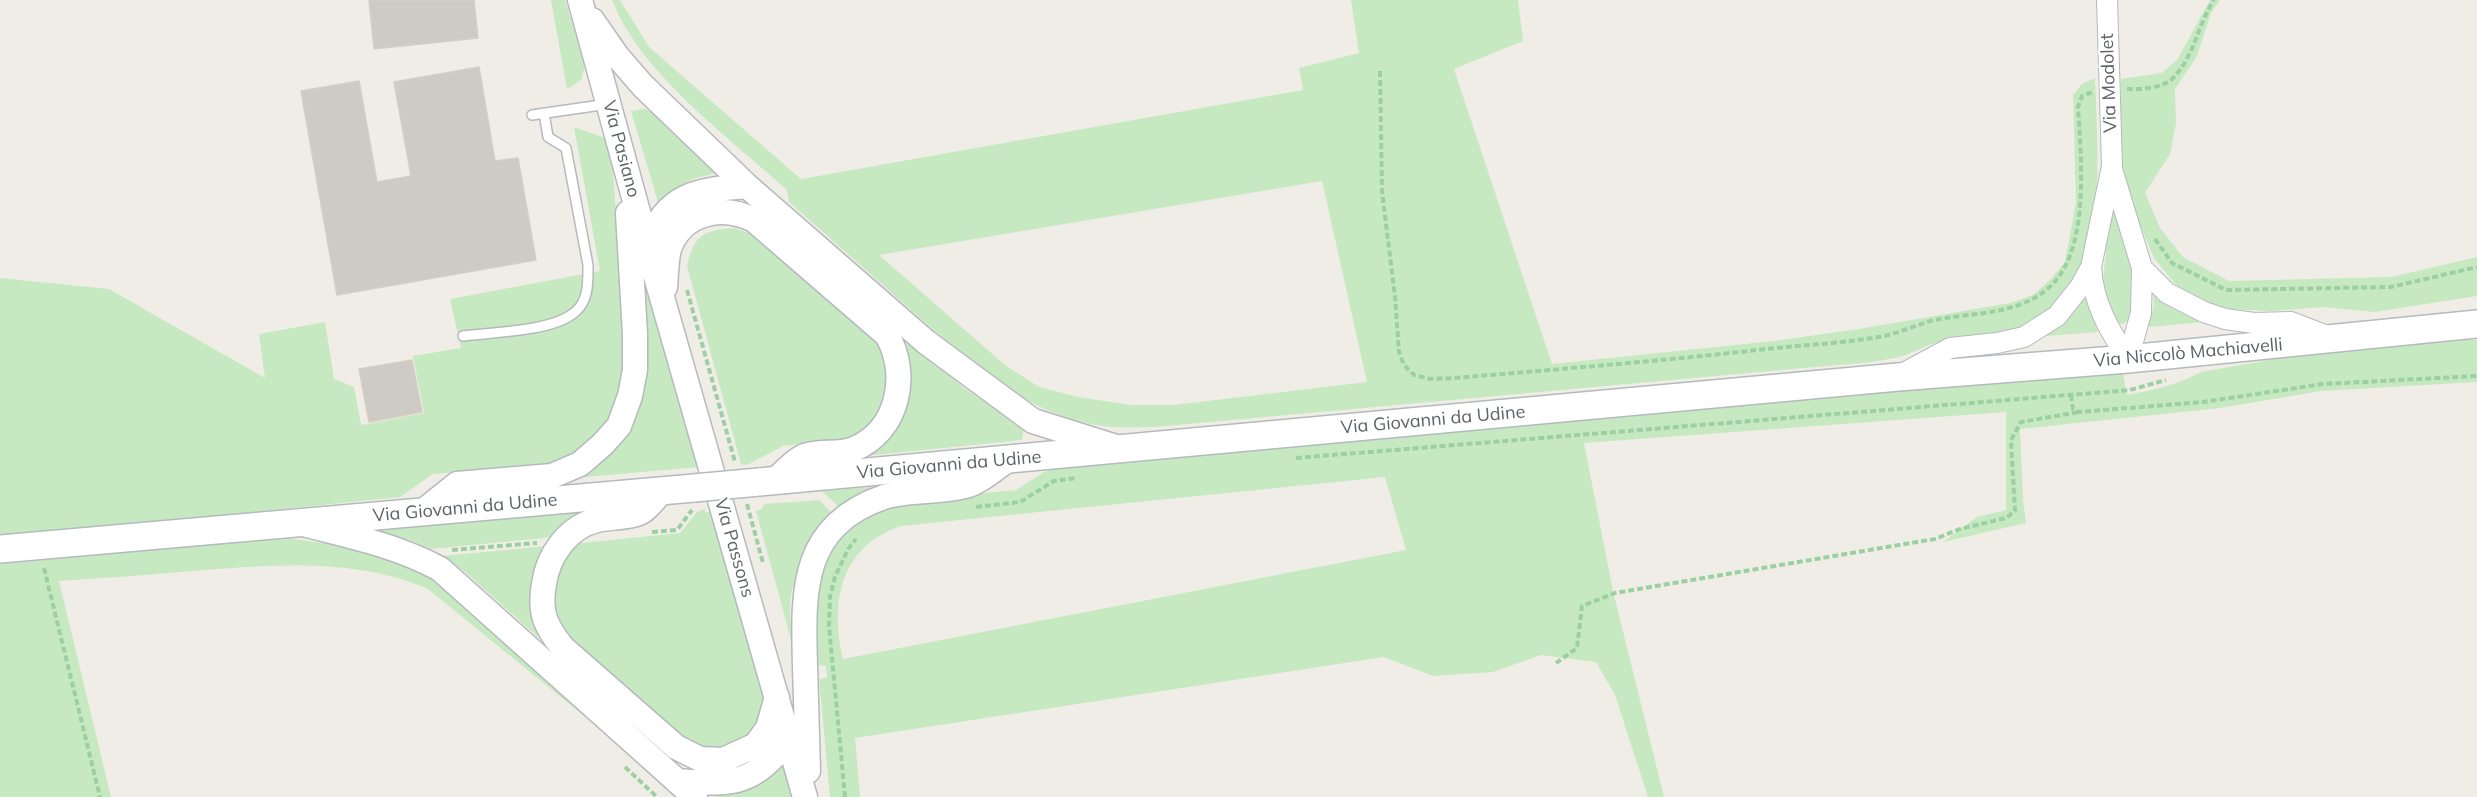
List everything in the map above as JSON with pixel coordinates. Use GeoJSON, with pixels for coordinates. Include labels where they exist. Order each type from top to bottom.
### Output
{"type":"FeatureCollection","features":[{"type":"Feature","properties":{"kind":"main road","name":"Via Niccolò Machiavelli"},"geometry":{"type":"LineString","coordinates":[[1898,376],[2127,359],[2477,324]]}},
{"type":"Feature","properties":{"kind":"main road","name":"Via Giovanni da Udine"},"geometry":{"type":"LineString","coordinates":[[0,549],[1008,460],[1898,376]]}},
{"type":"Feature","properties":{"kind":"street","name":"Via Modolet"},"geometry":{"type":"LineString","coordinates":[[1898,376],[1950,348],[1997,343],[2024,337],[2058,316],[2080,287],[2091,267],[2112,166],[2107,0]]}},
{"type":"Feature","properties":{"kind":"street"},"geometry":{"type":"LineString","coordinates":[[580,2],[617,56],[643,86],[747,186],[926,342],[1033,421],[1124,449]]}},
{"type":"Feature","properties":{"kind":"street","name":"Via Pasiano"},"geometry":{"type":"LineString","coordinates":[[580,2],[663,298]]}},
{"type":"Feature","properties":{"kind":"street"},"geometry":{"type":"LineString","coordinates":[[608,104],[611,91],[618,83],[631,82],[643,86]]}},
{"type":"Feature","properties":{"kind":"street"},"geometry":{"type":"LineString","coordinates":[[422,512],[457,483],[552,476],[580,464],[619,426],[630,396],[635,370],[635,334],[624,162]]}},
{"type":"Feature","properties":{"kind":"street","name":"Via Modolet"},"geometry":{"type":"LineString","coordinates":[[2112,166],[2142,268],[2141,314],[2127,359]]}},
{"type":"Feature","properties":{"kind":"street"},"geometry":{"type":"LineString","coordinates":[[647,245],[655,224],[678,202],[691,194],[747,186]]}},
{"type":"Feature","properties":{"kind":"street"},"geometry":{"type":"LineString","coordinates":[[663,298],[668,252],[674,239],[698,215],[714,211],[731,211],[754,220],[887,335],[895,350],[899,385],[894,409],[885,426],[871,440],[852,450],[805,455],[754,481]]}},
{"type":"Feature","properties":{"kind":"street","name":"Via Modolet"},"geometry":{"type":"LineString","coordinates":[[2091,267],[2095,299],[2127,359]]}},
{"type":"Feature","properties":{"kind":"street","name":"Via Modolet"},"geometry":{"type":"LineString","coordinates":[[2142,268],[2166,293],[2204,312],[2225,319],[2254,323],[2291,322],[2334,339]]}},
{"type":"Feature","properties":{"kind":"street","name":"Via Passons"},"geometry":{"type":"LineString","coordinates":[[663,298],[807,797]]}},
{"type":"Feature","properties":{"kind":"street"},"geometry":{"type":"LineString","coordinates":[[807,797],[803,618],[812,561],[821,544],[844,518],[860,507],[887,496],[967,486],[1008,460]]}},
{"type":"Feature","properties":{"kind":"street"},"geometry":{"type":"LineString","coordinates":[[662,491],[641,513],[595,521],[564,540],[557,548],[544,578],[542,597],[543,616],[552,635],[563,648],[676,747],[700,759],[723,760],[756,745],[768,728],[777,697]]}},
{"type":"Feature","properties":{"kind":"street"},"geometry":{"type":"LineString","coordinates":[[298,523],[380,543],[412,554],[440,569],[686,789],[754,775],[770,762],[790,738]]}},
{"type":"Feature","properties":{"kind":"lane"},"geometry":{"type":"LineString","coordinates":[[532,115],[608,104]]}},
{"type":"Feature","properties":{"kind":"lane"},"geometry":{"type":"LineString","coordinates":[[463,336],[553,323],[576,312],[585,299],[588,265],[566,148],[548,137],[544,113]]}},
{"type":"Feature","properties":{"kind":"path"},"geometry":{"type":"LineString","coordinates":[[1380,71],[1382,191],[1395,297],[1398,352],[1404,365],[1414,375],[1430,379],[1702,356],[1884,336],[1937,319],[2007,309],[2038,297],[2055,281],[2068,264],[2080,204],[2078,107],[2080,101],[2086,92],[2151,88],[2171,80],[2187,58],[2214,0]]}},
{"type":"Feature","properties":{"kind":"path"},"geometry":{"type":"LineString","coordinates":[[2129,98],[2130,89]]}},
{"type":"Feature","properties":{"kind":"path"},"geometry":{"type":"LineString","coordinates":[[2149,231],[2172,263],[2226,290],[2391,287],[2477,267]]}},
{"type":"Feature","properties":{"kind":"path"},"geometry":{"type":"LineString","coordinates":[[686,286],[754,481],[766,573]]}},
{"type":"Feature","properties":{"kind":"path"},"geometry":{"type":"LineString","coordinates":[[1556,663],[1577,648],[1582,606],[1615,592],[1935,539],[1960,529],[2006,518],[2015,511],[2011,440],[2021,422],[2079,412],[2203,402],[2323,384],[2477,376]]}},
{"type":"Feature","properties":{"kind":"path"},"geometry":{"type":"LineString","coordinates":[[1287,459],[2130,390],[2171,379]]}},
{"type":"Feature","properties":{"kind":"path"},"geometry":{"type":"LineString","coordinates":[[2071,395],[2073,409],[2079,412]]}},
{"type":"Feature","properties":{"kind":"path"},"geometry":{"type":"LineString","coordinates":[[974,507],[1020,502],[1054,482],[1087,477]]}},
{"type":"Feature","properties":{"kind":"path"},"geometry":{"type":"LineString","coordinates":[[845,797],[829,626],[830,597],[848,549],[861,532]]}},
{"type":"Feature","properties":{"kind":"path"},"geometry":{"type":"LineString","coordinates":[[446,551],[548,542]]}},
{"type":"Feature","properties":{"kind":"path"},"geometry":{"type":"LineString","coordinates":[[39,545],[100,797]]}},
{"type":"Feature","properties":{"kind":"green space"},"geometry":{"type":"Polygon","coordinates":[[[551,0],[565,0],[585,66],[581,80],[567,89],[551,0]]]}},
{"type":"Feature","properties":{"kind":"green space"},"geometry":{"type":"Polygon","coordinates":[[[612,0],[620,0],[649,47],[801,179],[1303,90],[1299,68],[1359,53],[1351,0],[1518,0],[1523,41],[1454,69],[1552,364],[1774,341],[1859,329],[2010,303],[2033,295],[2065,262],[2076,202],[2073,95],[2082,84],[2095,78],[2097,184],[2091,240],[2085,264],[2075,285],[2056,307],[2032,325],[2011,333],[1942,341],[1895,358],[1872,362],[1155,427],[1118,427],[1094,424],[1074,420],[1038,406],[1003,386],[971,363],[789,202],[787,190],[681,96],[661,75],[626,29],[612,0]],[[1322,181],[879,255],[1005,365],[1039,387],[1078,397],[1131,405],[1174,405],[1367,382],[1322,181]]]}},
{"type":"Feature","properties":{"kind":"green space"},"geometry":{"type":"Polygon","coordinates":[[[2210,0],[2220,0],[2211,13],[2197,56],[2175,89],[2176,123],[2170,154],[2145,193],[2160,228],[2183,257],[2229,281],[2391,277],[2477,257],[2477,296],[2375,312],[2324,307],[2272,311],[2227,309],[2195,300],[2176,285],[2154,258],[2126,192],[2121,146],[2121,79],[2162,73],[2177,60],[2210,0]]]}},
{"type":"Feature","properties":{"kind":"green space"},"geometry":{"type":"Polygon","coordinates":[[[644,109],[661,115],[721,172],[692,179],[658,202],[631,111],[644,109]]]}},
{"type":"Feature","properties":{"kind":"green space"},"geometry":{"type":"Polygon","coordinates":[[[574,127],[608,139],[612,160],[626,348],[621,400],[597,436],[561,461],[522,467],[433,474],[400,497],[0,538],[0,278],[109,289],[265,378],[259,334],[325,322],[334,379],[354,387],[361,425],[424,413],[413,356],[461,348],[450,299],[600,271],[574,127]]]}},
{"type":"Feature","properties":{"kind":"green space"},"geometry":{"type":"Polygon","coordinates":[[[2113,206],[2128,250],[2136,286],[2136,302],[2132,315],[2123,324],[2116,323],[2105,299],[2103,281],[2110,210],[2113,206]]]}},
{"type":"Feature","properties":{"kind":"green space"},"geometry":{"type":"Polygon","coordinates":[[[735,228],[760,237],[872,333],[888,355],[884,403],[873,419],[857,435],[840,440],[783,446],[747,465],[741,464],[687,266],[693,247],[702,236],[715,230],[735,228]]]}},
{"type":"Feature","properties":{"kind":"green space"},"geometry":{"type":"Polygon","coordinates":[[[640,253],[700,467],[573,478],[630,423],[646,380],[640,253]]]}},
{"type":"Feature","properties":{"kind":"green space"},"geometry":{"type":"Polygon","coordinates":[[[2153,286],[2204,322],[2150,327],[2148,323],[2154,306],[2153,286]]]}},
{"type":"Feature","properties":{"kind":"green space"},"geometry":{"type":"Polygon","coordinates":[[[2086,294],[2098,332],[2046,336],[2044,332],[2086,294]]]}},
{"type":"Feature","properties":{"kind":"green space"},"geometry":{"type":"Polygon","coordinates":[[[906,337],[964,388],[1024,427],[1022,440],[865,456],[909,369],[906,337]]]}},
{"type":"Feature","properties":{"kind":"green space"},"geometry":{"type":"Polygon","coordinates":[[[2447,340],[2477,340],[2477,382],[2321,391],[2220,408],[2020,429],[2026,523],[1943,542],[1977,517],[2006,510],[2006,412],[1584,443],[1613,591],[1664,797],[1648,797],[1615,695],[1596,662],[1541,655],[1493,672],[1433,676],[1384,657],[855,738],[860,797],[830,797],[819,679],[827,678],[826,666],[817,665],[812,641],[813,591],[831,548],[845,532],[873,511],[912,500],[1016,490],[1044,472],[1063,466],[2122,368],[2127,395],[2174,384],[2201,372],[2321,351],[2447,340]],[[1385,477],[901,526],[880,535],[864,547],[852,562],[844,579],[840,597],[839,637],[843,659],[1406,550],[1385,477]]]}},
{"type":"Feature","properties":{"kind":"green space"},"geometry":{"type":"Polygon","coordinates":[[[873,487],[840,508],[822,491],[873,487]]]}},
{"type":"Feature","properties":{"kind":"green space"},"geometry":{"type":"Polygon","coordinates":[[[819,500],[833,514],[804,557],[795,581],[790,607],[795,654],[756,511],[762,509],[764,504],[819,500]]]}},
{"type":"Feature","properties":{"kind":"green space"},"geometry":{"type":"Polygon","coordinates":[[[705,509],[705,512],[712,512],[763,693],[764,708],[760,722],[746,737],[737,743],[717,749],[697,747],[680,738],[567,634],[559,620],[552,598],[554,579],[572,544],[680,533],[697,512],[705,509]]]}},
{"type":"Feature","properties":{"kind":"green space"},"geometry":{"type":"Polygon","coordinates":[[[584,512],[560,527],[554,537],[431,549],[408,539],[386,534],[380,529],[584,512]]]}},
{"type":"Feature","properties":{"kind":"green space"},"geometry":{"type":"Polygon","coordinates":[[[292,539],[369,549],[434,576],[687,797],[674,797],[605,733],[428,589],[371,572],[312,566],[281,566],[59,581],[111,797],[0,797],[0,564],[292,539]]]}},
{"type":"Feature","properties":{"kind":"green space"},"geometry":{"type":"Polygon","coordinates":[[[547,546],[543,635],[538,637],[464,571],[442,556],[547,546]]]}},
{"type":"Feature","properties":{"kind":"green space"},"geometry":{"type":"Polygon","coordinates":[[[783,762],[793,797],[717,797],[712,793],[783,762]]]}},
{"type":"Feature","properties":{"kind":"building"},"geometry":{"type":"Polygon","coordinates":[[[369,0],[474,0],[478,38],[374,49],[369,0]]]}},
{"type":"Feature","properties":{"kind":"building"},"geometry":{"type":"Polygon","coordinates":[[[479,67],[495,161],[518,158],[536,260],[337,295],[301,91],[359,81],[377,182],[411,176],[394,82],[479,67]]]}},
{"type":"Feature","properties":{"kind":"building"},"geometry":{"type":"Polygon","coordinates":[[[412,360],[422,412],[369,422],[359,369],[412,360]]]}}]}
